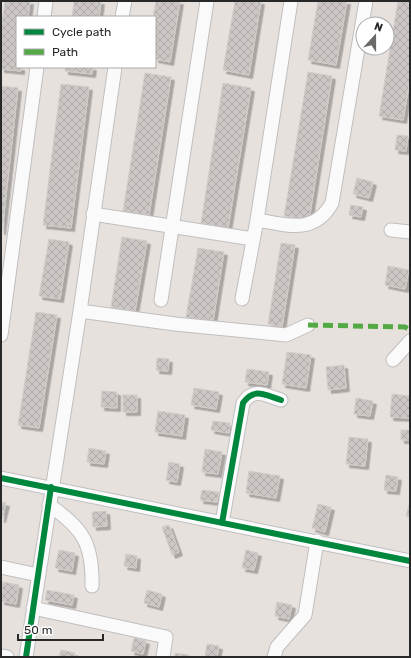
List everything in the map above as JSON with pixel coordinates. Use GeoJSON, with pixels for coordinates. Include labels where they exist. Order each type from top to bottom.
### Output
{"type":"FeatureCollection","features":[{"type":"Feature","properties":{"kind":"street"},"geometry":{"type":"LineString","coordinates":[[44,16],[46,1]]}},
{"type":"Feature","properties":{"kind":"street"},"geometry":{"type":"LineString","coordinates":[[122,16],[125,1]]}},
{"type":"Feature","properties":{"kind":"street"},"geometry":{"type":"LineString","coordinates":[[161,300],[207,1]]}},
{"type":"Feature","properties":{"kind":"street"},"geometry":{"type":"LineString","coordinates":[[242,299],[257,220],[291,1]]}},
{"type":"Feature","properties":{"kind":"street"},"geometry":{"type":"LineString","coordinates":[[257,220],[297,226],[312,224],[325,215],[332,203],[366,1]]}},
{"type":"Feature","properties":{"kind":"street"},"geometry":{"type":"LineString","coordinates":[[1,334],[37,68]]}},
{"type":"Feature","properties":{"kind":"street"},"geometry":{"type":"LineString","coordinates":[[26,657],[51,487],[80,311],[115,68]]}},
{"type":"Feature","properties":{"kind":"street"},"geometry":{"type":"LineString","coordinates":[[93,214],[253,239]]}},
{"type":"Feature","properties":{"kind":"street"},"geometry":{"type":"LineString","coordinates":[[391,230],[410,232]]}},
{"type":"Feature","properties":{"kind":"street"},"geometry":{"type":"LineString","coordinates":[[80,311],[175,324],[286,334],[308,325]]}},
{"type":"Feature","properties":{"kind":"street"},"geometry":{"type":"LineString","coordinates":[[393,360],[410,341]]}},
{"type":"Feature","properties":{"kind":"street"},"geometry":{"type":"LineString","coordinates":[[222,523],[243,403],[248,395],[255,393],[281,400]]}},
{"type":"Feature","properties":{"kind":"street"},"geometry":{"type":"LineString","coordinates":[[1,478],[410,561]]}},
{"type":"Feature","properties":{"kind":"street"},"geometry":{"type":"LineString","coordinates":[[49,505],[68,518],[81,532],[93,563],[92,586]]}},
{"type":"Feature","properties":{"kind":"street"},"geometry":{"type":"LineString","coordinates":[[274,657],[277,646],[305,615],[317,541]]}},
{"type":"Feature","properties":{"kind":"street"},"geometry":{"type":"LineString","coordinates":[[1,567],[38,575]]}},
{"type":"Feature","properties":{"kind":"street"},"geometry":{"type":"LineString","coordinates":[[33,608],[166,637],[163,657]]}},
{"type":"Feature","properties":{"kind":"street"},"geometry":{"type":"LineString","coordinates":[[1,656],[8,657]]}},
{"type":"Feature","properties":{"kind":"building"},"geometry":{"type":"Polygon","coordinates":[[[5,1],[30,1],[28,16],[16,16],[16,68],[21,68],[21,71],[1,69],[1,29],[5,1]]]}},
{"type":"Feature","properties":{"kind":"building"},"geometry":{"type":"Polygon","coordinates":[[[74,1],[101,1],[99,16],[72,16],[74,1]]]}},
{"type":"Feature","properties":{"kind":"building"},"geometry":{"type":"Polygon","coordinates":[[[156,1],[180,1],[170,62],[156,59],[156,16],[153,16],[156,1]]]}},
{"type":"Feature","properties":{"kind":"building"},"geometry":{"type":"Polygon","coordinates":[[[235,1],[261,1],[249,75],[223,70],[235,1]]]}},
{"type":"Feature","properties":{"kind":"building"},"geometry":{"type":"Polygon","coordinates":[[[318,1],[347,1],[336,65],[308,60],[318,1]]]}},
{"type":"Feature","properties":{"kind":"building"},"geometry":{"type":"Polygon","coordinates":[[[398,1],[410,1],[410,79],[403,120],[379,116],[389,56],[395,56],[395,19],[398,1]]]}},
{"type":"Feature","properties":{"kind":"building"},"geometry":{"type":"Polygon","coordinates":[[[65,68],[93,68],[92,74],[65,71],[65,68]]]}},
{"type":"Feature","properties":{"kind":"building"},"geometry":{"type":"Polygon","coordinates":[[[308,72],[332,76],[309,220],[284,216],[308,72]]]}},
{"type":"Feature","properties":{"kind":"building"},"geometry":{"type":"Polygon","coordinates":[[[145,73],[171,77],[149,215],[123,211],[145,73]]]}},
{"type":"Feature","properties":{"kind":"building"},"geometry":{"type":"Polygon","coordinates":[[[223,83],[251,88],[228,228],[201,223],[223,83]]]}},
{"type":"Feature","properties":{"kind":"building"},"geometry":{"type":"Polygon","coordinates":[[[61,84],[89,87],[71,228],[43,225],[61,84]]]}},
{"type":"Feature","properties":{"kind":"building"},"geometry":{"type":"Polygon","coordinates":[[[1,86],[18,88],[2,231],[1,231],[1,86]]]}},
{"type":"Feature","properties":{"kind":"building"},"geometry":{"type":"Polygon","coordinates":[[[397,135],[408,136],[406,151],[395,150],[397,135]]]}},
{"type":"Feature","properties":{"kind":"building"},"geometry":{"type":"Polygon","coordinates":[[[357,178],[373,182],[369,198],[353,194],[357,178]]]}},
{"type":"Feature","properties":{"kind":"building"},"geometry":{"type":"Polygon","coordinates":[[[351,205],[363,207],[361,217],[349,215],[351,205]]]}},
{"type":"Feature","properties":{"kind":"building"},"geometry":{"type":"Polygon","coordinates":[[[122,237],[147,241],[135,311],[111,307],[122,237]]]}},
{"type":"Feature","properties":{"kind":"building"},"geometry":{"type":"Polygon","coordinates":[[[49,239],[69,242],[60,299],[39,296],[49,239]]]}},
{"type":"Feature","properties":{"kind":"building"},"geometry":{"type":"Polygon","coordinates":[[[281,243],[295,245],[282,327],[268,324],[281,243]]]}},
{"type":"Feature","properties":{"kind":"building"},"geometry":{"type":"Polygon","coordinates":[[[198,248],[224,252],[213,321],[186,317],[198,248]]]}},
{"type":"Feature","properties":{"kind":"building"},"geometry":{"type":"Polygon","coordinates":[[[388,266],[409,270],[405,289],[385,285],[388,266]]]}},
{"type":"Feature","properties":{"kind":"building"},"geometry":{"type":"Polygon","coordinates":[[[36,312],[57,315],[39,428],[18,425],[36,312]]]}},
{"type":"Feature","properties":{"kind":"building"},"geometry":{"type":"Polygon","coordinates":[[[287,352],[311,355],[306,388],[282,384],[287,352]]]}},
{"type":"Feature","properties":{"kind":"building"},"geometry":{"type":"Polygon","coordinates":[[[157,358],[169,359],[168,371],[156,370],[157,358]]]}},
{"type":"Feature","properties":{"kind":"building"},"geometry":{"type":"Polygon","coordinates":[[[344,365],[346,388],[328,390],[326,367],[344,365]]]}},
{"type":"Feature","properties":{"kind":"building"},"geometry":{"type":"Polygon","coordinates":[[[247,369],[269,372],[267,385],[245,382],[247,369]]]}},
{"type":"Feature","properties":{"kind":"building"},"geometry":{"type":"Polygon","coordinates":[[[194,388],[219,392],[216,409],[191,405],[194,388]]]}},
{"type":"Feature","properties":{"kind":"building"},"geometry":{"type":"Polygon","coordinates":[[[102,391],[117,392],[117,408],[101,407],[102,391]]]}},
{"type":"Feature","properties":{"kind":"building"},"geometry":{"type":"Polygon","coordinates":[[[392,394],[410,396],[410,418],[390,417],[392,394]]]}},
{"type":"Feature","properties":{"kind":"building"},"geometry":{"type":"Polygon","coordinates":[[[123,395],[137,395],[137,412],[123,412],[123,395]]]}},
{"type":"Feature","properties":{"kind":"building"},"geometry":{"type":"Polygon","coordinates":[[[356,398],[373,401],[370,416],[354,414],[356,398]]]}},
{"type":"Feature","properties":{"kind":"building"},"geometry":{"type":"Polygon","coordinates":[[[158,411],[185,415],[182,436],[155,432],[158,411]]]}},
{"type":"Feature","properties":{"kind":"building"},"geometry":{"type":"Polygon","coordinates":[[[213,421],[230,423],[229,433],[211,430],[213,421]]]}},
{"type":"Feature","properties":{"kind":"building"},"geometry":{"type":"Polygon","coordinates":[[[401,430],[410,430],[410,440],[401,440],[401,430]]]}},
{"type":"Feature","properties":{"kind":"building"},"geometry":{"type":"Polygon","coordinates":[[[349,437],[368,439],[365,466],[346,464],[349,437]]]}},
{"type":"Feature","properties":{"kind":"building"},"geometry":{"type":"Polygon","coordinates":[[[89,448],[106,451],[104,464],[87,462],[89,448]]]}},
{"type":"Feature","properties":{"kind":"building"},"geometry":{"type":"Polygon","coordinates":[[[205,449],[222,452],[218,474],[202,472],[205,449]]]}},
{"type":"Feature","properties":{"kind":"building"},"geometry":{"type":"Polygon","coordinates":[[[169,462],[180,464],[177,482],[166,480],[169,462]]]}},
{"type":"Feature","properties":{"kind":"building"},"geometry":{"type":"Polygon","coordinates":[[[249,471],[280,476],[276,498],[246,493],[249,471]]]}},
{"type":"Feature","properties":{"kind":"building"},"geometry":{"type":"Polygon","coordinates":[[[386,475],[398,477],[396,491],[384,490],[386,475]]]}},
{"type":"Feature","properties":{"kind":"building"},"geometry":{"type":"Polygon","coordinates":[[[202,490],[219,492],[217,502],[200,500],[202,490]]]}},
{"type":"Feature","properties":{"kind":"building"},"geometry":{"type":"Polygon","coordinates":[[[410,501],[410,517],[406,516],[410,501]]]}},
{"type":"Feature","properties":{"kind":"building"},"geometry":{"type":"Polygon","coordinates":[[[1,502],[6,503],[2,519],[1,519],[1,502]]]}},
{"type":"Feature","properties":{"kind":"building"},"geometry":{"type":"Polygon","coordinates":[[[318,504],[331,507],[325,532],[312,528],[318,504]]]}},
{"type":"Feature","properties":{"kind":"building"},"geometry":{"type":"Polygon","coordinates":[[[106,511],[107,526],[93,527],[92,512],[106,511]]]}},
{"type":"Feature","properties":{"kind":"building"},"geometry":{"type":"Polygon","coordinates":[[[169,525],[179,552],[172,555],[162,527],[169,525]]]}},
{"type":"Feature","properties":{"kind":"building"},"geometry":{"type":"Polygon","coordinates":[[[59,550],[75,553],[72,571],[55,568],[59,550]]]}},
{"type":"Feature","properties":{"kind":"building"},"geometry":{"type":"Polygon","coordinates":[[[246,550],[258,553],[254,570],[242,568],[246,550]]]}},
{"type":"Feature","properties":{"kind":"building"},"geometry":{"type":"Polygon","coordinates":[[[126,554],[137,556],[136,568],[124,566],[126,554]]]}},
{"type":"Feature","properties":{"kind":"building"},"geometry":{"type":"Polygon","coordinates":[[[3,582],[19,585],[16,604],[1,601],[3,582]]]}},
{"type":"Feature","properties":{"kind":"building"},"geometry":{"type":"Polygon","coordinates":[[[47,590],[74,595],[72,605],[45,600],[47,590]]]}},
{"type":"Feature","properties":{"kind":"building"},"geometry":{"type":"Polygon","coordinates":[[[147,590],[162,594],[159,607],[144,603],[147,590]]]}},
{"type":"Feature","properties":{"kind":"building"},"geometry":{"type":"Polygon","coordinates":[[[277,602],[292,605],[289,619],[275,616],[277,602]]]}},
{"type":"Feature","properties":{"kind":"building"},"geometry":{"type":"Polygon","coordinates":[[[134,638],[146,641],[143,654],[131,651],[134,638]]]}},
{"type":"Feature","properties":{"kind":"building"},"geometry":{"type":"Polygon","coordinates":[[[207,644],[219,646],[217,657],[205,656],[207,644]]]}},
{"type":"Feature","properties":{"kind":"building"},"geometry":{"type":"Polygon","coordinates":[[[61,650],[75,653],[74,657],[59,657],[61,650]]]}},
{"type":"Feature","properties":{"kind":"building"},"geometry":{"type":"Polygon","coordinates":[[[175,653],[189,655],[189,657],[175,657],[175,653]]]}},
{"type":"Feature","properties":{"kind":"marked path"},"geometry":{"type":"LineString","coordinates":[[308,325],[405,327],[410,330]]}},
{"type":"Feature","properties":{"kind":"cycle path"},"geometry":{"type":"LineString","coordinates":[[222,523],[243,403],[251,395],[256,394],[281,400]]}},
{"type":"Feature","properties":{"kind":"cycle path"},"geometry":{"type":"LineString","coordinates":[[1,478],[410,561]]}},
{"type":"Feature","properties":{"kind":"cycle path"},"geometry":{"type":"LineString","coordinates":[[26,657],[51,487]]}}]}
